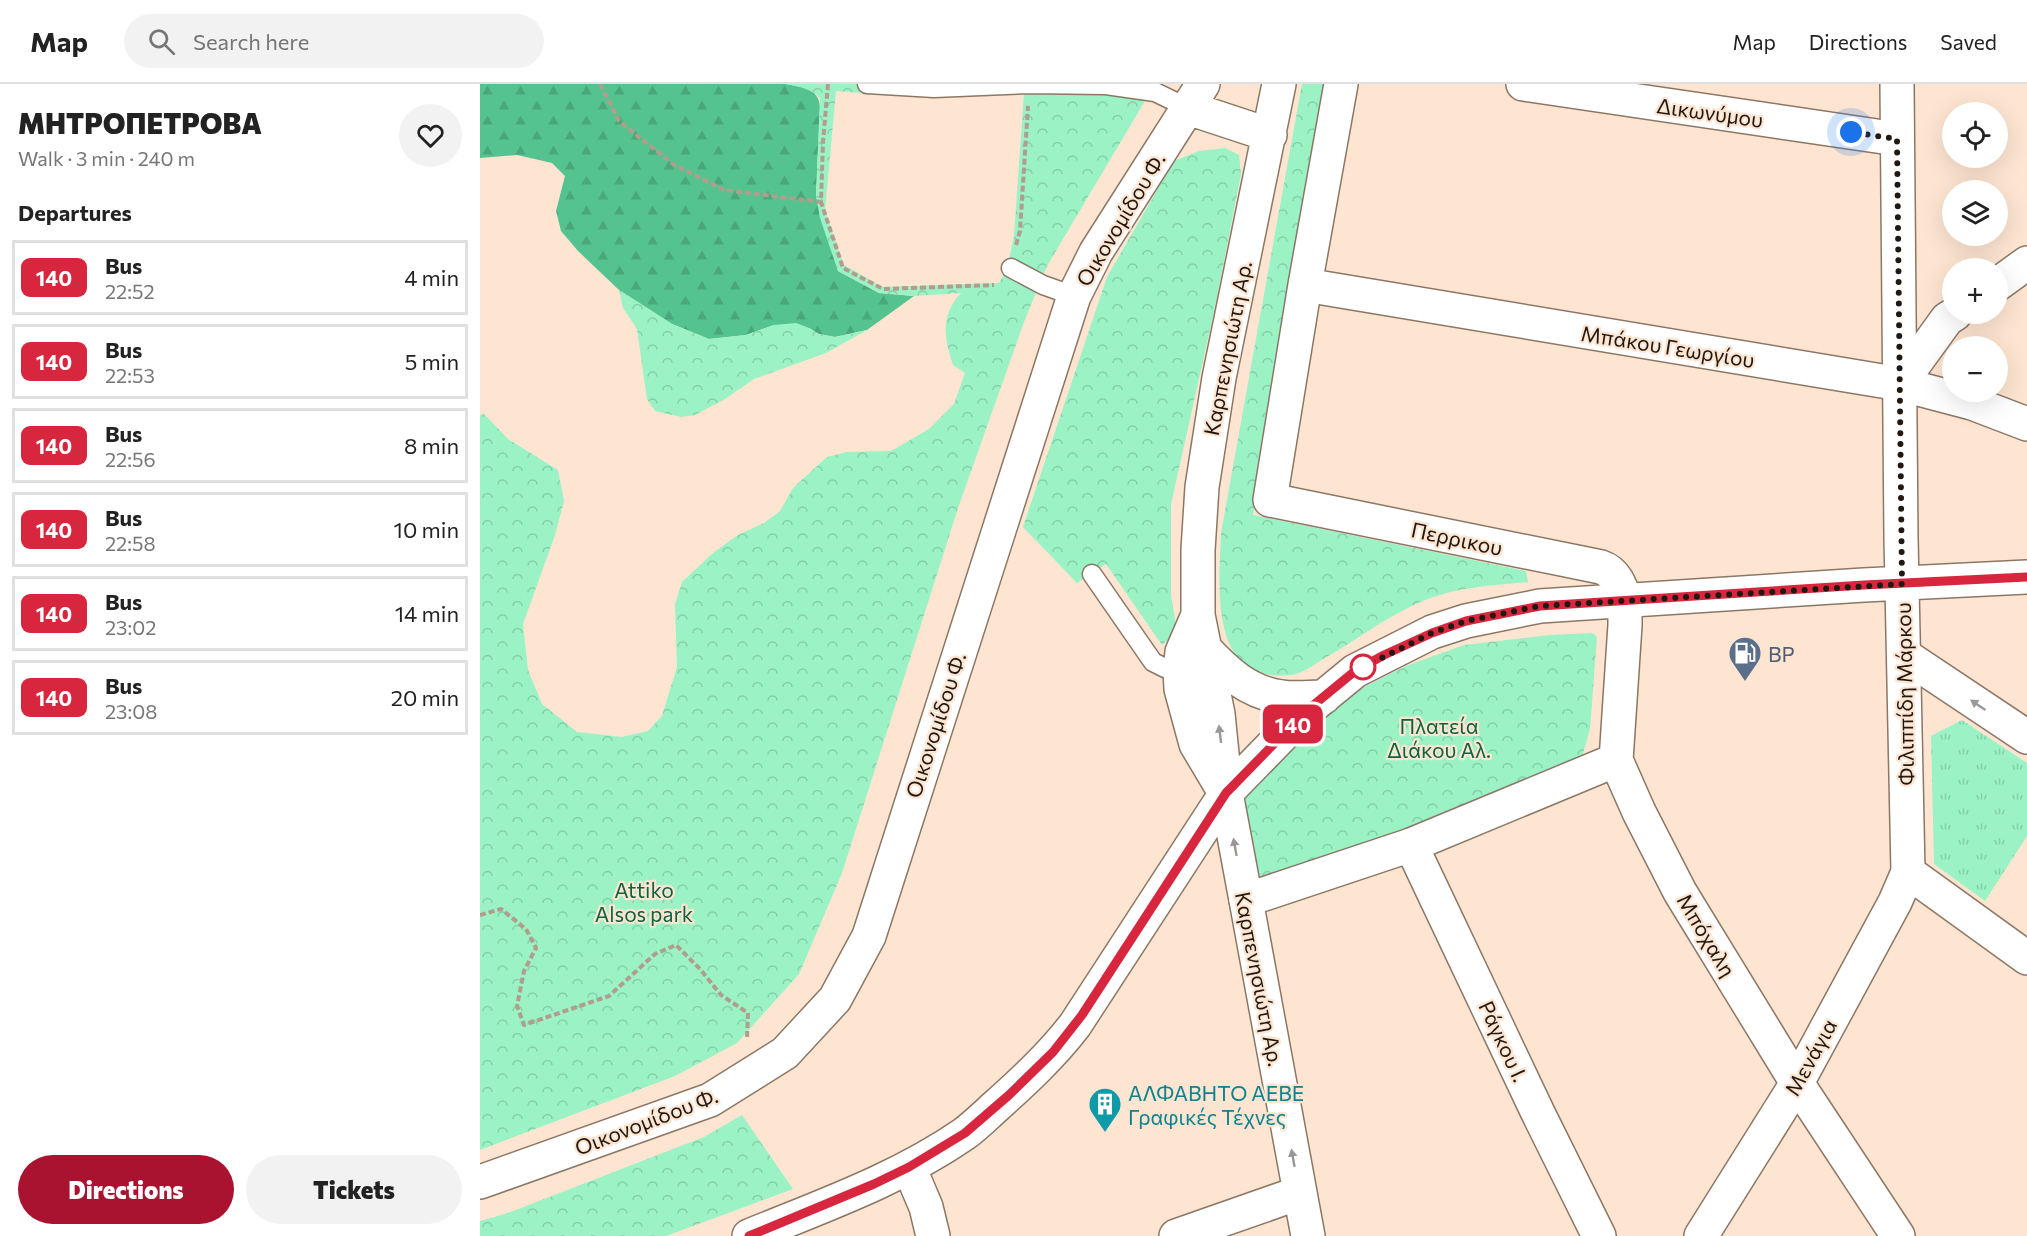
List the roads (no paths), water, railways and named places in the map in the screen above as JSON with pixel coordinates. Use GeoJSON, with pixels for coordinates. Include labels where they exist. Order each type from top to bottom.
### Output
{"type":"FeatureCollection","features":[{"type":"Feature","properties":{"kind":"street","name":"Καρπενησιώτη Αρ."},"geometry":{"type":"LineString","coordinates":[[1279,84],[1219,378],[1202,487],[1198,550],[1198,615],[1218,714],[1226,793],[1308,1236]]}},
{"type":"Feature","properties":{"kind":"street"},"geometry":{"type":"LineString","coordinates":[[1305,285],[1341,84]]}},
{"type":"Feature","properties":{"kind":"street","name":"Δικωνύμου"},"geometry":{"type":"LineString","coordinates":[[1522,84],[1897,139]]}},
{"type":"Feature","properties":{"kind":"street","name":"Φιλιππίδη Μάρκου"},"geometry":{"type":"LineString","coordinates":[[1897,84],[1902,584],[1908,872]]}},
{"type":"Feature","properties":{"kind":"street"},"geometry":{"type":"LineString","coordinates":[[1195,96],[1270,135]]}},
{"type":"Feature","properties":{"kind":"street","name":"Οικονομίδου Φ."},"geometry":{"type":"LineString","coordinates":[[480,1182],[710,1100],[785,1053],[835,999],[868,936],[1074,296],[1096,252],[1195,96]]}},
{"type":"Feature","properties":{"kind":"street"},"geometry":{"type":"LineString","coordinates":[[2008,277],[2027,263]]}},
{"type":"Feature","properties":{"kind":"street","name":"Μπάκου Γεωργίου"},"geometry":{"type":"LineString","coordinates":[[1305,285],[1900,384],[1972,403],[2027,424]]}},
{"type":"Feature","properties":{"kind":"street","name":"Περρικου"},"geometry":{"type":"LineString","coordinates":[[1305,285],[1270,500],[1601,567],[1612,574],[1618,582],[1625,600]]}},
{"type":"Feature","properties":{"kind":"street"},"geometry":{"type":"LineString","coordinates":[[1900,384],[1943,324]]}},
{"type":"Feature","properties":{"kind":"street"},"geometry":{"type":"LineString","coordinates":[[749,1236],[909,1167],[965,1133],[1028,1077],[1062,1041],[1082,1015],[1226,793],[1279,737],[1324,697],[1355,671],[1384,655],[1432,633],[1466,621],[1540,606],[2027,577]]}},
{"type":"Feature","properties":{"kind":"street","name":"Μπόχαλη"},"geometry":{"type":"LineString","coordinates":[[1625,600],[1616,760],[1639,813],[1680,892],[1797,1083],[1898,1236]]}},
{"type":"Feature","properties":{"kind":"street","name":"Καρπενησιώτη Αρ."},"geometry":{"type":"LineString","coordinates":[[1198,615],[1182,652],[1181,689],[1196,744],[1226,793]]}},
{"type":"Feature","properties":{"kind":"street"},"geometry":{"type":"LineString","coordinates":[[1204,648],[1236,679],[1265,694],[1284,698],[1324,697]]}},
{"type":"Feature","properties":{"kind":"street"},"geometry":{"type":"LineString","coordinates":[[1904,655],[2027,737]]}},
{"type":"Feature","properties":{"kind":"street"},"geometry":{"type":"LineString","coordinates":[[1246,900],[1411,844],[1616,760]]}},
{"type":"Feature","properties":{"kind":"street","name":"Ράγκου Ι."},"geometry":{"type":"LineString","coordinates":[[1411,844],[1538,1113],[1599,1236]]}},
{"type":"Feature","properties":{"kind":"street"},"geometry":{"type":"LineString","coordinates":[[1908,872],[2027,958]]}},
{"type":"Feature","properties":{"kind":"street","name":"Μενάγια"},"geometry":{"type":"LineString","coordinates":[[1701,1236],[1797,1083],[1895,902],[1908,872]]}},
{"type":"Feature","properties":{"kind":"street"},"geometry":{"type":"LineString","coordinates":[[909,1167],[926,1207],[933,1236]]}},
{"type":"Feature","properties":{"kind":"street"},"geometry":{"type":"LineString","coordinates":[[1176,1236],[1299,1193]]}},
{"type":"Feature","properties":{"kind":"lane"},"geometry":{"type":"LineString","coordinates":[[867,84],[934,88],[1029,84],[1106,85],[1195,96]]}},
{"type":"Feature","properties":{"kind":"lane"},"geometry":{"type":"LineString","coordinates":[[1011,268],[1043,285],[1074,296]]}},
{"type":"Feature","properties":{"kind":"lane"},"geometry":{"type":"LineString","coordinates":[[1092,574],[1153,662],[1165,668],[1180,670]]}},
{"type":"Feature","properties":{"kind":"place","name":"BP"},"geometry":{"type":"Point","coordinates":[1745,682]}},
{"type":"Feature","properties":{"kind":"place","name":"ΑΛΦΑΒΗΤΟ ΑΕΒΕ Γραφικές Τέχνες"},"geometry":{"type":"Point","coordinates":[1105,1133]}},
{"type":"Feature","properties":{"kind":"park label","name":"Πλατεία Διάκου Αλ."},"geometry":{"type":"Point","coordinates":[1439,737]}},
{"type":"Feature","properties":{"kind":"park label","name":"Attiko Alsos park"},"geometry":{"type":"Point","coordinates":[644,901]}}]}
